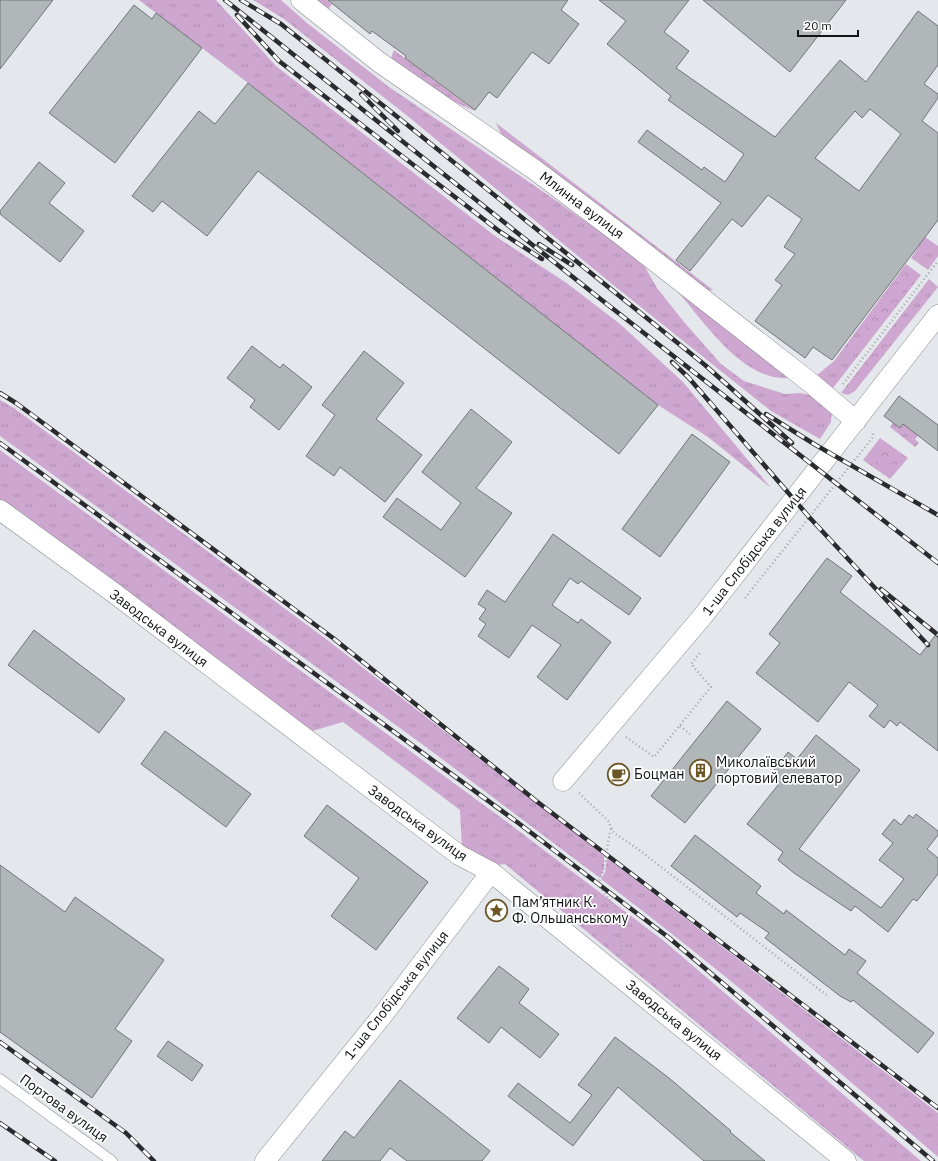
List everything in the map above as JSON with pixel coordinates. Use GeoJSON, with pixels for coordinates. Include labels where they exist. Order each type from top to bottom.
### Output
{"type":"FeatureCollection","features":[{"type":"Feature","properties":{"kind":"street","name":"Млинна вулиця"},"geometry":{"type":"LineString","coordinates":[[301,0],[373,57],[558,187],[856,421]]}},
{"type":"Feature","properties":{"kind":"street","name":"1-ша Слобідська вулиця"},"geometry":{"type":"LineString","coordinates":[[568,784],[702,617],[938,315]]}},
{"type":"Feature","properties":{"kind":"street","name":"Заводська вулиця"},"geometry":{"type":"LineString","coordinates":[[0,510],[114,593],[458,855],[491,872],[621,976],[846,1161]]}},
{"type":"Feature","properties":{"kind":"street","name":"1-ша Слобідська вулиця"},"geometry":{"type":"LineString","coordinates":[[264,1161],[382,1016],[491,872]]}},
{"type":"Feature","properties":{"kind":"lane","name":"Портова вулиця"},"geometry":{"type":"LineString","coordinates":[[0,1079],[112,1161]]}},
{"type":"Feature","properties":{"kind":"path"},"geometry":{"type":"LineString","coordinates":[[831,400],[938,261]]}},
{"type":"Feature","properties":{"kind":"path"},"geometry":{"type":"LineString","coordinates":[[741,603],[873,437],[873,430]]}},
{"type":"Feature","properties":{"kind":"path"},"geometry":{"type":"LineString","coordinates":[[621,733],[654,757],[711,687],[691,664],[703,649]]}},
{"type":"Feature","properties":{"kind":"path"},"geometry":{"type":"LineString","coordinates":[[680,726],[690,734]]}},
{"type":"Feature","properties":{"kind":"path"},"geometry":{"type":"LineString","coordinates":[[568,784],[608,821],[614,834],[638,849],[829,997]]}},
{"type":"Feature","properties":{"kind":"path"},"geometry":{"type":"LineString","coordinates":[[612,828],[605,854],[604,871],[598,884],[614,906],[620,928],[623,951],[621,976]]}},
{"type":"Feature","properties":{"kind":"green space"},"geometry":{"type":"Polygon","coordinates":[[[139,0],[216,0],[276,66],[495,236],[568,284],[620,324],[683,382],[771,488],[708,437],[658,405],[248,83],[139,0]]]}},
{"type":"Feature","properties":{"kind":"green space"},"geometry":{"type":"Polygon","coordinates":[[[253,0],[281,0],[307,23],[389,87],[551,197],[630,253],[645,267],[657,288],[684,322],[721,364],[744,381],[785,394],[801,393],[816,397],[832,410],[831,422],[820,439],[771,411],[617,288],[405,114],[284,19],[253,0]]]}},
{"type":"Feature","properties":{"kind":"green space"},"geometry":{"type":"Polygon","coordinates":[[[315,0],[327,0],[332,4],[327,11],[315,0]]]}},
{"type":"Feature","properties":{"kind":"green space"},"geometry":{"type":"Polygon","coordinates":[[[394,50],[475,111],[431,89],[390,61],[394,50]]]}},
{"type":"Feature","properties":{"kind":"green space"},"geometry":{"type":"Polygon","coordinates":[[[496,123],[713,290],[707,291],[503,138],[496,123]]]}},
{"type":"Feature","properties":{"kind":"green space"},"geometry":{"type":"Polygon","coordinates":[[[925,237],[938,246],[938,256],[928,270],[911,258],[925,237]]]}},
{"type":"Feature","properties":{"kind":"green space"},"geometry":{"type":"Polygon","coordinates":[[[906,264],[921,275],[833,388],[816,376],[834,361],[906,264]]]}},
{"type":"Feature","properties":{"kind":"green space"},"geometry":{"type":"Polygon","coordinates":[[[911,270],[916,276],[916,280],[877,328],[867,336],[864,335],[869,320],[882,299],[899,279],[911,270]]]}},
{"type":"Feature","properties":{"kind":"green space"},"geometry":{"type":"Polygon","coordinates":[[[929,279],[938,287],[855,391],[848,395],[841,393],[929,279]]]}},
{"type":"Feature","properties":{"kind":"green space"},"geometry":{"type":"Polygon","coordinates":[[[677,291],[790,378],[773,377],[756,370],[741,360],[726,348],[712,333],[677,291]]]}},
{"type":"Feature","properties":{"kind":"green space"},"geometry":{"type":"Polygon","coordinates":[[[886,342],[888,345],[886,350],[878,361],[862,379],[852,386],[856,375],[866,362],[877,349],[886,342]]]}},
{"type":"Feature","properties":{"kind":"green space"},"geometry":{"type":"Polygon","coordinates":[[[0,400],[14,408],[330,642],[604,856],[604,869],[600,878],[430,750],[0,436],[0,400]]]}},
{"type":"Feature","properties":{"kind":"green space"},"geometry":{"type":"Polygon","coordinates":[[[915,410],[930,423],[915,439],[919,443],[915,447],[890,427],[893,423],[900,428],[915,410]]]}},
{"type":"Feature","properties":{"kind":"green space"},"geometry":{"type":"Polygon","coordinates":[[[880,438],[908,458],[890,479],[863,460],[880,438]]]}},
{"type":"Feature","properties":{"kind":"green space"},"geometry":{"type":"Polygon","coordinates":[[[883,449],[891,449],[898,456],[898,464],[891,471],[883,471],[876,464],[876,456],[883,449]]]}},
{"type":"Feature","properties":{"kind":"green space"},"geometry":{"type":"Polygon","coordinates":[[[0,450],[511,825],[664,941],[921,1161],[864,1161],[505,864],[489,866],[462,848],[460,810],[343,722],[309,732],[0,501],[0,450]]]}},
{"type":"Feature","properties":{"kind":"green space"},"geometry":{"type":"Polygon","coordinates":[[[607,858],[938,1113],[938,1157],[814,1050],[688,946],[601,879],[605,872],[607,858]]]}},
{"type":"Feature","properties":{"kind":"building"},"geometry":{"type":"Polygon","coordinates":[[[0,0],[53,0],[0,69],[0,0]]]}},
{"type":"Feature","properties":{"kind":"building"},"geometry":{"type":"Polygon","coordinates":[[[328,0],[568,0],[561,10],[579,24],[549,64],[532,52],[497,98],[489,92],[475,110],[405,58],[406,56],[372,31],[370,34],[328,0]]]}},
{"type":"Feature","properties":{"kind":"building"},"geometry":{"type":"Polygon","coordinates":[[[599,0],[689,0],[664,32],[689,51],[676,68],[775,137],[840,60],[866,82],[918,11],[938,26],[938,65],[924,84],[938,94],[938,98],[922,121],[938,133],[938,220],[832,360],[813,347],[805,358],[755,321],[782,285],[775,280],[795,254],[784,247],[802,219],[768,195],[742,227],[732,219],[690,271],[676,260],[721,203],[638,142],[647,130],[702,170],[704,167],[725,182],[744,154],[668,100],[671,96],[607,44],[626,21],[599,0]],[[870,109],[862,118],[855,111],[815,158],[859,191],[901,134],[870,109]]]}},
{"type":"Feature","properties":{"kind":"building"},"geometry":{"type":"Polygon","coordinates":[[[703,0],[846,0],[790,72],[703,0]]]}},
{"type":"Feature","properties":{"kind":"building"},"geometry":{"type":"Polygon","coordinates":[[[134,5],[152,19],[156,13],[202,48],[115,163],[49,113],[134,5]]]}},
{"type":"Feature","properties":{"kind":"building"},"geometry":{"type":"Polygon","coordinates":[[[248,83],[658,405],[619,454],[258,171],[207,236],[162,201],[153,212],[132,196],[199,111],[215,124],[248,83]]]}},
{"type":"Feature","properties":{"kind":"building"},"geometry":{"type":"Polygon","coordinates":[[[39,162],[65,183],[49,203],[84,231],[60,262],[0,214],[0,211],[39,162]]]}},
{"type":"Feature","properties":{"kind":"building"},"geometry":{"type":"Polygon","coordinates":[[[252,346],[280,368],[283,364],[312,387],[279,430],[250,407],[255,400],[227,378],[252,346]]]}},
{"type":"Feature","properties":{"kind":"building"},"geometry":{"type":"Polygon","coordinates":[[[364,351],[404,383],[376,419],[422,455],[385,502],[340,467],[334,476],[306,456],[335,415],[322,405],[364,351]]]}},
{"type":"Feature","properties":{"kind":"building"},"geometry":{"type":"Polygon","coordinates":[[[899,396],[938,425],[938,451],[903,424],[900,428],[884,416],[899,396]]]}},
{"type":"Feature","properties":{"kind":"building"},"geometry":{"type":"Polygon","coordinates":[[[471,409],[512,442],[476,488],[512,513],[465,577],[383,517],[397,498],[441,530],[461,503],[422,472],[471,409]]]}},
{"type":"Feature","properties":{"kind":"building"},"geometry":{"type":"Polygon","coordinates":[[[692,434],[730,462],[660,557],[622,529],[692,434]]]}},
{"type":"Feature","properties":{"kind":"building"},"geometry":{"type":"Polygon","coordinates":[[[553,534],[641,598],[629,615],[581,581],[578,584],[570,578],[552,605],[578,623],[581,619],[611,642],[567,700],[537,677],[561,645],[532,625],[509,658],[478,636],[486,624],[479,619],[486,609],[478,604],[487,590],[505,602],[553,534]]]}},
{"type":"Feature","properties":{"kind":"building"},"geometry":{"type":"Polygon","coordinates":[[[827,558],[852,576],[840,592],[920,655],[938,632],[938,751],[900,722],[897,726],[890,720],[884,728],[869,716],[878,705],[849,682],[818,722],[756,673],[780,643],[769,634],[827,558]]]}},
{"type":"Feature","properties":{"kind":"building"},"geometry":{"type":"Polygon","coordinates":[[[34,630],[125,699],[99,733],[8,665],[34,630]]]}},
{"type":"Feature","properties":{"kind":"building","name":"Миколаївський портовий елеватор"},"geometry":{"type":"Polygon","coordinates":[[[727,701],[761,729],[685,823],[651,796],[727,701]]]}},
{"type":"Feature","properties":{"kind":"building"},"geometry":{"type":"Polygon","coordinates":[[[165,731],[251,794],[226,827],[141,764],[165,731]]]}},
{"type":"Feature","properties":{"kind":"building"},"geometry":{"type":"Polygon","coordinates":[[[816,735],[860,770],[799,849],[881,908],[904,879],[879,860],[893,843],[882,834],[894,819],[901,825],[909,815],[913,818],[916,814],[938,831],[938,835],[927,849],[938,858],[938,874],[917,901],[913,899],[888,932],[855,906],[851,911],[794,873],[778,860],[783,852],[747,824],[778,785],[768,778],[788,752],[797,759],[816,735]]]}},
{"type":"Feature","properties":{"kind":"building"},"geometry":{"type":"Polygon","coordinates":[[[327,805],[428,882],[376,950],[331,916],[359,878],[304,836],[327,805]]]}},
{"type":"Feature","properties":{"kind":"building"},"geometry":{"type":"Polygon","coordinates":[[[695,835],[761,886],[756,893],[784,914],[786,910],[845,955],[849,949],[866,961],[857,973],[934,1033],[918,1053],[853,1000],[851,1002],[840,996],[765,938],[769,933],[740,913],[737,917],[671,866],[695,835]]]}},
{"type":"Feature","properties":{"kind":"building"},"geometry":{"type":"Polygon","coordinates":[[[0,865],[65,912],[75,897],[164,960],[115,1029],[132,1041],[92,1098],[0,1032],[0,865]]]}},
{"type":"Feature","properties":{"kind":"building"},"geometry":{"type":"Polygon","coordinates":[[[499,966],[529,989],[519,1003],[559,1034],[540,1058],[501,1027],[489,1043],[457,1018],[499,966]]]}},
{"type":"Feature","properties":{"kind":"building"},"geometry":{"type":"Polygon","coordinates":[[[615,1037],[669,1078],[765,1161],[704,1161],[618,1087],[573,1146],[508,1096],[518,1083],[570,1123],[592,1095],[578,1085],[615,1037]]]}},
{"type":"Feature","properties":{"kind":"building"},"geometry":{"type":"Polygon","coordinates":[[[168,1041],[203,1065],[192,1081],[157,1056],[168,1041]]]}},
{"type":"Feature","properties":{"kind":"building"},"geometry":{"type":"Polygon","coordinates":[[[400,1080],[490,1151],[482,1161],[407,1161],[390,1148],[380,1161],[322,1161],[345,1131],[354,1138],[400,1080]]]}},
{"type":"Feature","properties":{"kind":"railway"},"geometry":{"type":"LineString","coordinates":[[225,0],[603,301],[938,563]]}},
{"type":"Feature","properties":{"kind":"railway"},"geometry":{"type":"LineString","coordinates":[[241,0],[281,24],[400,119],[705,365],[792,443]]}},
{"type":"Feature","properties":{"kind":"railway"},"geometry":{"type":"LineString","coordinates":[[237,15],[279,61],[499,231],[542,259]]}},
{"type":"Feature","properties":{"kind":"railway"},"geometry":{"type":"LineString","coordinates":[[361,94],[398,131]]}},
{"type":"Feature","properties":{"kind":"railway"},"geometry":{"type":"LineString","coordinates":[[539,244],[572,265]]}},
{"type":"Feature","properties":{"kind":"railway"},"geometry":{"type":"LineString","coordinates":[[672,362],[688,377],[810,518],[928,645]]}},
{"type":"Feature","properties":{"kind":"railway"},"geometry":{"type":"LineString","coordinates":[[0,393],[16,403],[333,638],[535,800],[938,1108]]}},
{"type":"Feature","properties":{"kind":"railway"},"geometry":{"type":"LineString","coordinates":[[766,414],[814,444],[938,515]]}},
{"type":"Feature","properties":{"kind":"railway"},"geometry":{"type":"LineString","coordinates":[[0,443],[517,822],[668,937],[933,1161]]}},
{"type":"Feature","properties":{"kind":"railway"},"geometry":{"type":"LineString","coordinates":[[881,589],[938,635]]}},
{"type":"Feature","properties":{"kind":"railway"},"geometry":{"type":"LineString","coordinates":[[0,1042],[126,1133],[154,1161]]}},
{"type":"Feature","properties":{"kind":"railway"},"geometry":{"type":"LineString","coordinates":[[0,1123],[55,1161]]}},
{"type":"Feature","properties":{"kind":"place","name":"Миколаївський портовий елеватор"},"geometry":{"type":"Point","coordinates":[700,770]}},
{"type":"Feature","properties":{"kind":"place","name":"Боцман"},"geometry":{"type":"Point","coordinates":[619,774]}},
{"type":"Feature","properties":{"kind":"place","name":"Пам’ятник К. Ф. Ольшанському"},"geometry":{"type":"Point","coordinates":[497,910]}}]}
